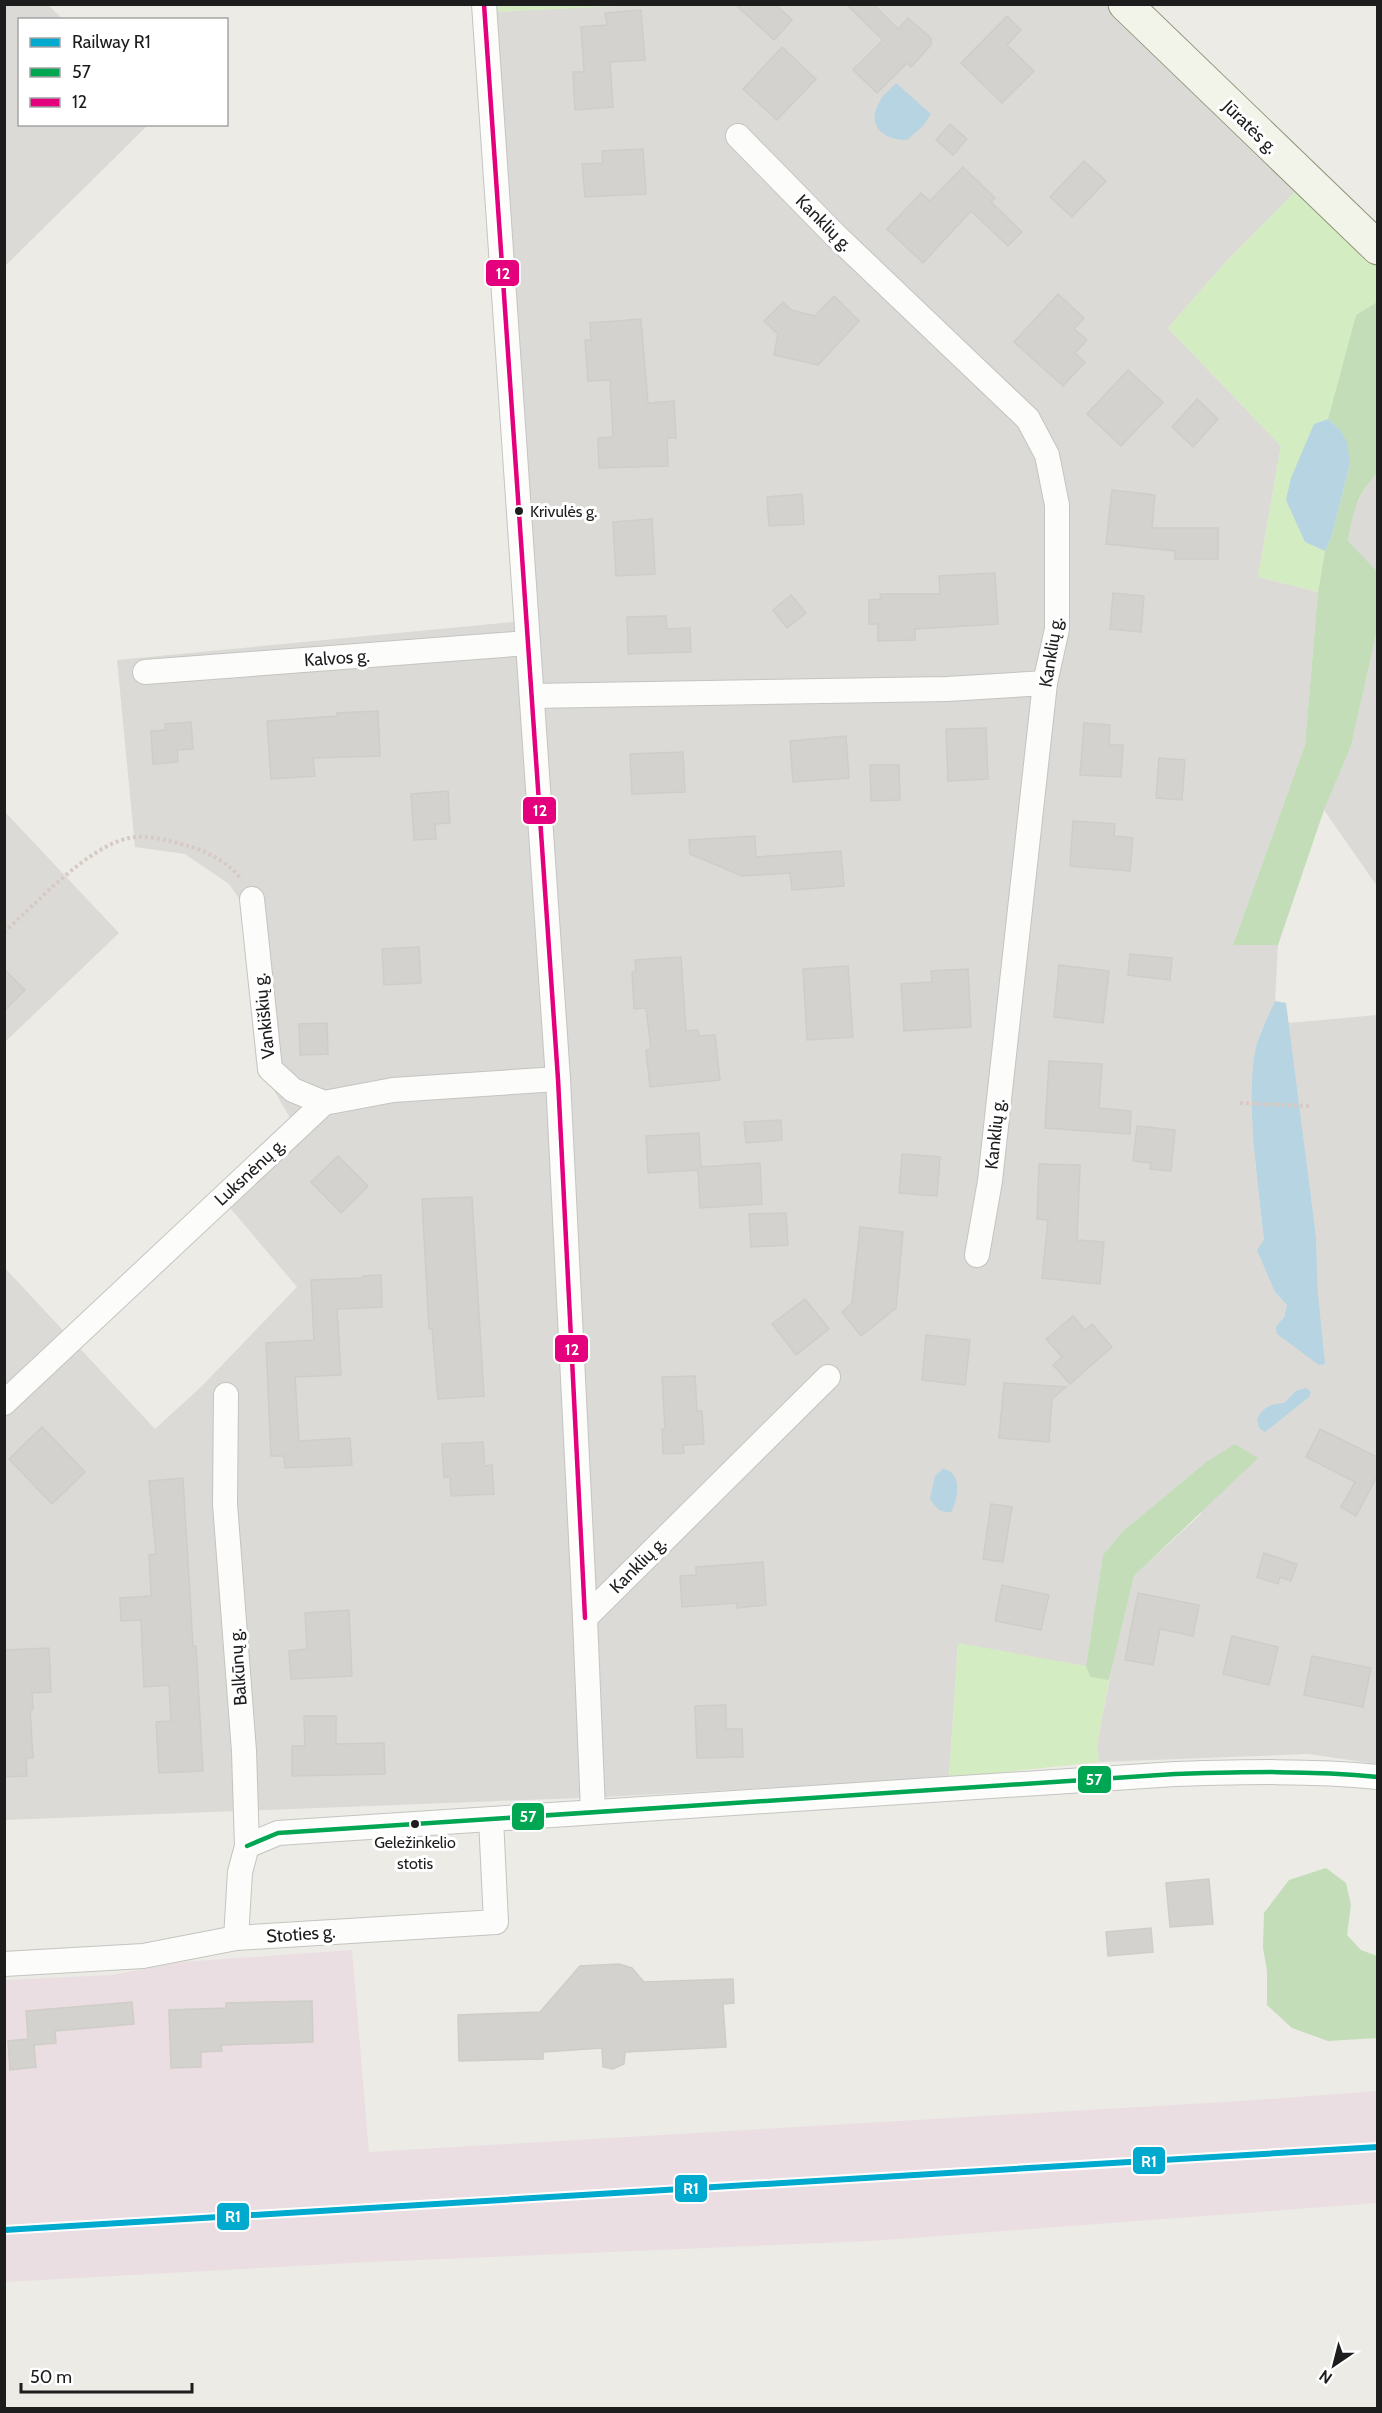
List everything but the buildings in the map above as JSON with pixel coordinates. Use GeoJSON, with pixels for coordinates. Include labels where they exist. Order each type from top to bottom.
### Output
{"type":"FeatureCollection","features":[{"type":"Feature","properties":{"kind":"street"},"geometry":{"type":"LineString","coordinates":[[484,4],[558,1078],[593,1811]]}},
{"type":"Feature","properties":{"kind":"street","name":"Jūratės g."},"geometry":{"type":"LineString","coordinates":[[1125,4],[1377,248]]}},
{"type":"Feature","properties":{"kind":"street","name":"Kanklių g."},"geometry":{"type":"LineString","coordinates":[[738,136],[835,235],[1028,420],[1047,455],[1057,505],[1057,629],[1045,683],[990,1181],[977,1255]]}},
{"type":"Feature","properties":{"kind":"street","name":"Kalvos g."},"geometry":{"type":"LineString","coordinates":[[145,672],[528,643]]}},
{"type":"Feature","properties":{"kind":"street"},"geometry":{"type":"LineString","coordinates":[[532,696],[947,689],[1045,683]]}},
{"type":"Feature","properties":{"kind":"street","name":"Vankiškių g."},"geometry":{"type":"LineString","coordinates":[[252,899],[270,1069],[292,1090],[324,1103]]}},
{"type":"Feature","properties":{"kind":"street"},"geometry":{"type":"LineString","coordinates":[[324,1103],[393,1090],[558,1078]]}},
{"type":"Feature","properties":{"kind":"street","name":"Luksnėnų g."},"geometry":{"type":"LineString","coordinates":[[4,1403],[324,1103]]}},
{"type":"Feature","properties":{"kind":"street","name":"Kanklių g."},"geometry":{"type":"LineString","coordinates":[[585,1618],[828,1377]]}},
{"type":"Feature","properties":{"kind":"street","name":"Balkūnų g."},"geometry":{"type":"LineString","coordinates":[[226,1395],[225,1504],[244,1751],[247,1846],[240,1872],[236,1938]]}},
{"type":"Feature","properties":{"kind":"street"},"geometry":{"type":"LineString","coordinates":[[247,1846],[278,1833],[1175,1774],[1259,1771],[1341,1773],[1377,1777]]}},
{"type":"Feature","properties":{"kind":"street","name":"Stoties g."},"geometry":{"type":"LineString","coordinates":[[4,1964],[143,1956],[236,1938],[496,1922],[491,1819]]}},
{"type":"Feature","properties":{"kind":"path"},"geometry":{"type":"LineString","coordinates":[[4,932],[93,853],[130,837],[167,840],[204,850],[238,874],[252,899]]}},
{"type":"Feature","properties":{"kind":"path"},"geometry":{"type":"LineString","coordinates":[[1240,1102],[1310,1106]]}},
{"type":"Feature","properties":{"kind":"shaded area"},"geometry":{"type":"Polygon","coordinates":[[[5,4],[48,5],[62,18],[18,18],[18,126],[147,126],[5,266],[5,4]]]}},
{"type":"Feature","properties":{"kind":"shaded area"},"geometry":{"type":"Polygon","coordinates":[[[641,4],[1106,5],[1297,190],[1223,265],[1168,328],[1281,446],[1258,577],[1318,592],[1305,745],[1233,945],[1278,945],[1275,1001],[1261,1031],[1254,1055],[1253,1090],[1255,1162],[1264,1240],[1275,1292],[1287,1305],[1284,1317],[1276,1327],[1318,1295],[1316,1236],[1288,1023],[1377,1015],[1377,1764],[1308,1754],[1099,1762],[1097,1744],[1112,1667],[1134,1576],[1201,1514],[1205,1463],[1122,1532],[1103,1555],[1086,1666],[958,1644],[949,1778],[604,1797],[5,1820],[4,1267],[155,1429],[202,1386],[297,1287],[220,1196],[292,1121],[256,1060],[244,906],[229,884],[185,854],[135,847],[117,660],[512,622],[539,622],[513,302],[494,12],[641,4]]]}},
{"type":"Feature","properties":{"kind":"shaded area"},"geometry":{"type":"Polygon","coordinates":[[[1377,473],[1377,571],[1348,541],[1353,511],[1368,483],[1377,473]]]}},
{"type":"Feature","properties":{"kind":"shaded area"},"geometry":{"type":"Polygon","coordinates":[[[1377,619],[1377,886],[1324,810],[1351,746],[1374,644],[1377,619]]]}},
{"type":"Feature","properties":{"kind":"shaded area"},"geometry":{"type":"Polygon","coordinates":[[[5,812],[119,933],[5,1042],[5,812]]]}},
{"type":"Feature","properties":{"kind":"shaded area"},"geometry":{"type":"Polygon","coordinates":[[[352,1950],[369,2152],[1242,2101],[1377,2091],[1377,2203],[871,2241],[370,2262],[5,2282],[5,1980],[112,1975],[182,1962],[352,1950]]]}},
{"type":"Feature","properties":{"kind":"green space"},"geometry":{"type":"Polygon","coordinates":[[[494,5],[641,5],[494,12],[494,5]]]}},
{"type":"Feature","properties":{"kind":"green space"},"geometry":{"type":"Polygon","coordinates":[[[1297,190],[1377,267],[1377,302],[1356,315],[1328,419],[1314,424],[1297,524],[1305,542],[1325,551],[1318,592],[1258,577],[1281,446],[1168,328],[1223,265],[1297,190]]]}},
{"type":"Feature","properties":{"kind":"green space"},"geometry":{"type":"Polygon","coordinates":[[[1377,302],[1377,473],[1356,505],[1348,541],[1377,571],[1378,619],[1374,644],[1351,746],[1324,810],[1278,945],[1233,945],[1305,745],[1318,592],[1325,551],[1331,538],[1350,464],[1340,430],[1328,419],[1356,315],[1377,302]]]}},
{"type":"Feature","properties":{"kind":"green space"},"geometry":{"type":"Polygon","coordinates":[[[1235,1444],[1258,1458],[1134,1576],[1109,1680],[1090,1677],[1086,1666],[1103,1555],[1122,1532],[1205,1463],[1235,1444]]]}},
{"type":"Feature","properties":{"kind":"green space"},"geometry":{"type":"Polygon","coordinates":[[[958,1643],[1086,1666],[1090,1677],[1109,1680],[1097,1744],[1099,1762],[949,1778],[958,1643]]]}},
{"type":"Feature","properties":{"kind":"green space"},"geometry":{"type":"Polygon","coordinates":[[[1326,1868],[1346,1883],[1351,1905],[1347,1935],[1361,1950],[1377,1956],[1377,2038],[1328,2041],[1292,2028],[1267,2005],[1267,1971],[1263,1948],[1264,1913],[1289,1880],[1326,1868]]]}},
{"type":"Feature","properties":{"kind":"water"},"geometry":{"type":"Polygon","coordinates":[[[896,83],[931,114],[923,126],[907,140],[884,134],[876,124],[876,110],[880,101],[896,83]]]}},
{"type":"Feature","properties":{"kind":"water"},"geometry":{"type":"Polygon","coordinates":[[[1328,419],[1340,430],[1347,442],[1350,464],[1331,538],[1325,551],[1305,542],[1286,500],[1291,478],[1314,424],[1328,419]]]}},
{"type":"Feature","properties":{"kind":"water"},"geometry":{"type":"Polygon","coordinates":[[[1275,1001],[1286,1003],[1316,1236],[1318,1295],[1325,1364],[1319,1365],[1277,1334],[1276,1327],[1284,1317],[1287,1305],[1275,1292],[1257,1250],[1264,1240],[1254,1148],[1252,1079],[1257,1042],[1275,1001]]]}},
{"type":"Feature","properties":{"kind":"water"},"geometry":{"type":"Polygon","coordinates":[[[1306,1388],[1311,1392],[1309,1397],[1265,1432],[1259,1428],[1257,1419],[1265,1409],[1271,1405],[1284,1403],[1296,1391],[1306,1388]]]}},
{"type":"Feature","properties":{"kind":"water"},"geometry":{"type":"Polygon","coordinates":[[[943,1469],[954,1475],[956,1480],[956,1500],[951,1512],[939,1509],[930,1499],[935,1476],[943,1469]]]}},
{"type":"Feature","properties":{"kind":"rail line","name":"R1"},"geometry":{"type":"LineString","coordinates":[[4,2230],[1378,2147]]}},
{"type":"Feature","properties":{"kind":"transit line","name":"12"},"geometry":{"type":"LineString","coordinates":[[484,4],[558,1079],[585,1618]]}},
{"type":"Feature","properties":{"kind":"transit line","name":"57"},"geometry":{"type":"LineString","coordinates":[[247,1846],[278,1833],[1175,1774],[1302,1772],[1378,1777]]}},
{"type":"Feature","properties":{"kind":"place","name":"Krivulės g."},"geometry":{"type":"Point","coordinates":[519,511]}},
{"type":"Feature","properties":{"kind":"place","name":"Geležinkelio stotis"},"geometry":{"type":"Point","coordinates":[415,1824]}}]}
